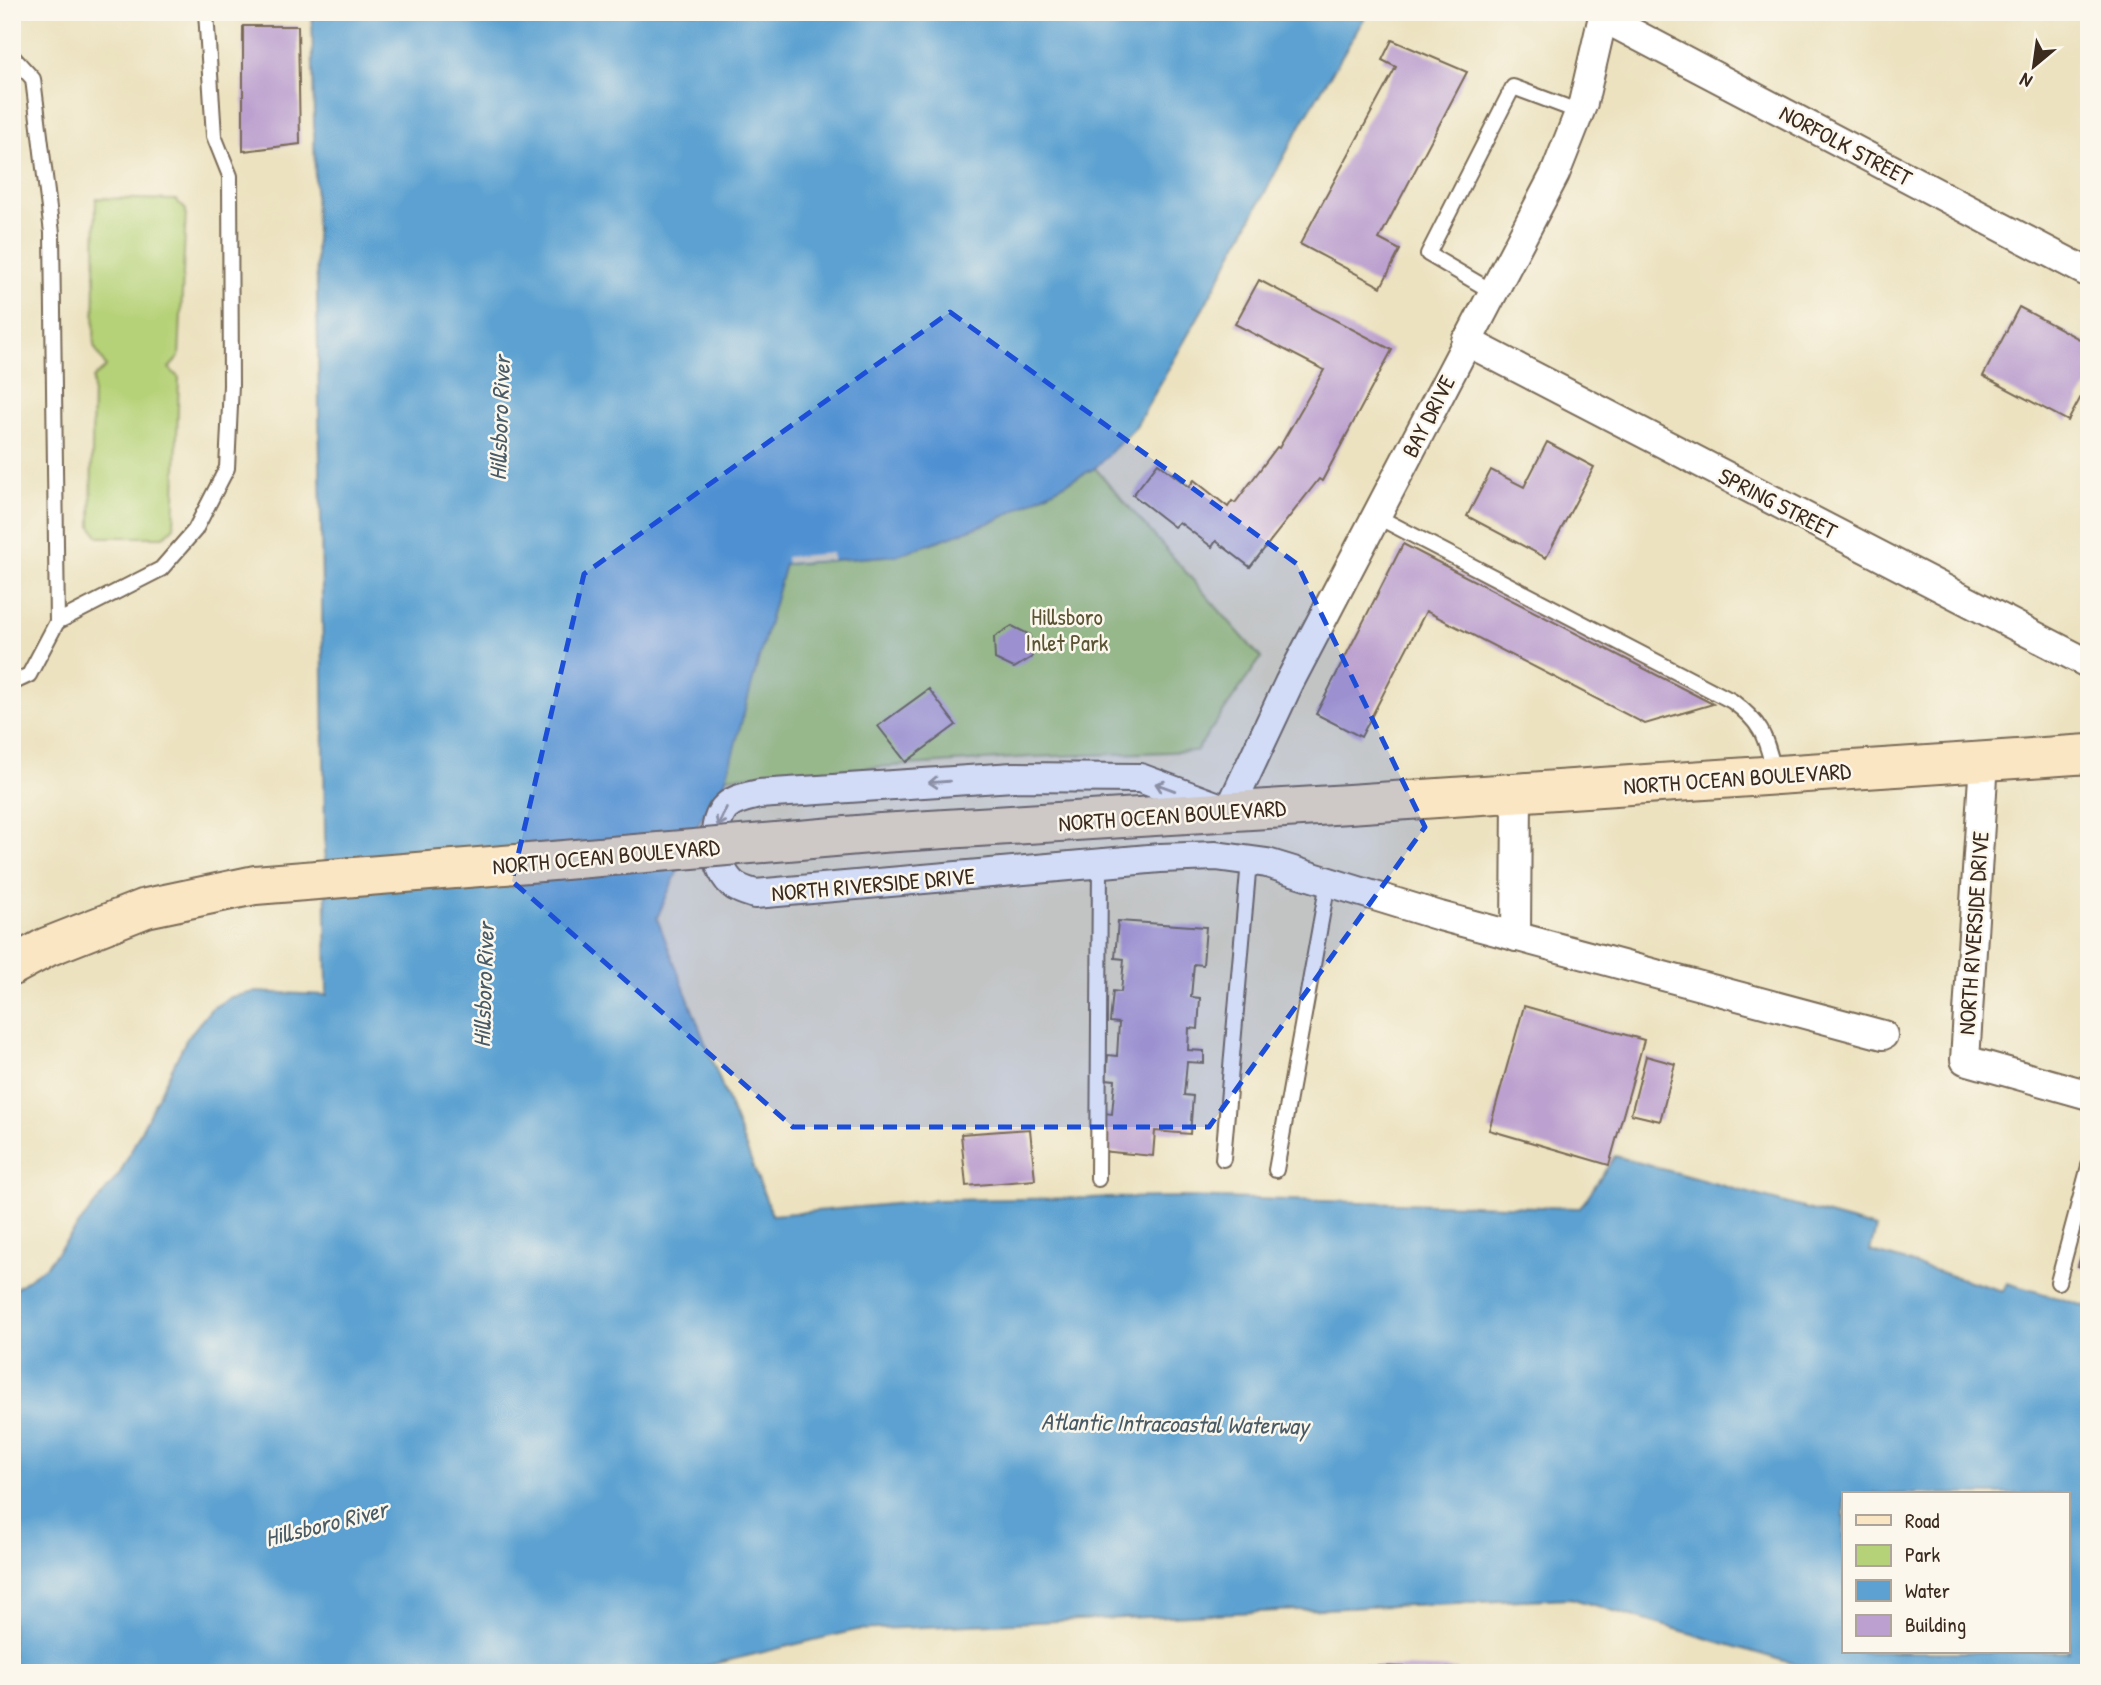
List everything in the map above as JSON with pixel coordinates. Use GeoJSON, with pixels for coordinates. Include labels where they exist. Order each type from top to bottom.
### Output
{"type":"FeatureCollection","features":[{"type":"Feature","properties":{"kind":"main road","name":"NORTH OCEAN BOULEVARD"},"geometry":{"type":"LineString","coordinates":[[12,966],[47,947],[146,908],[255,885],[881,833],[2089,754]]}},
{"type":"Feature","properties":{"kind":"street","name":"BAY DRIVE"},"geometry":{"type":"LineString","coordinates":[[1229,811],[1289,683],[1555,174],[1580,111],[1604,15]]}},
{"type":"Feature","properties":{"kind":"street","name":"NORFOLK STREET"},"geometry":{"type":"LineString","coordinates":[[1604,15],[2089,273]]}},
{"type":"Feature","properties":{"kind":"street","name":"SPRING STREET"},"geometry":{"type":"LineString","coordinates":[[1466,341],[2089,664]]}},
{"type":"Feature","properties":{"kind":"street","name":"NORTH RIVERSIDE DRIVE"},"geometry":{"type":"LineString","coordinates":[[1984,761],[1965,1060],[2089,1096]]}},
{"type":"Feature","properties":{"kind":"street","name":"NORTH RIVERSIDE DRIVE"},"geometry":{"type":"LineString","coordinates":[[1229,811],[1140,778],[1013,777],[759,794],[736,800],[724,808],[715,837],[724,873],[734,885],[755,894],[1216,856],[1267,863],[1516,937],[1883,1035]]}},
{"type":"Feature","properties":{"kind":"street"},"geometry":{"type":"LineString","coordinates":[[1516,937],[1517,793]]}},
{"type":"Feature","properties":{"kind":"lane"},"geometry":{"type":"LineString","coordinates":[[57,622],[162,569],[195,530],[227,468],[230,385],[230,176],[214,136],[206,12]]}},
{"type":"Feature","properties":{"kind":"lane"},"geometry":{"type":"LineString","coordinates":[[12,56],[33,79],[52,233],[57,622],[29,675],[12,683]]}},
{"type":"Feature","properties":{"kind":"lane"},"geometry":{"type":"LineString","coordinates":[[1493,292],[1429,254],[1513,87],[1580,111]]}},
{"type":"Feature","properties":{"kind":"lane"},"geometry":{"type":"LineString","coordinates":[[1376,516],[1732,701],[1750,715],[1764,733],[1775,775]]}},
{"type":"Feature","properties":{"kind":"lane"},"geometry":{"type":"LineString","coordinates":[[1223,1159],[1249,861]]}},
{"type":"Feature","properties":{"kind":"lane"},"geometry":{"type":"LineString","coordinates":[[1098,1179],[1100,864]]}},
{"type":"Feature","properties":{"kind":"lane"},"geometry":{"type":"LineString","coordinates":[[1276,1170],[1328,882]]}},
{"type":"Feature","properties":{"kind":"lane"},"geometry":{"type":"LineString","coordinates":[[2058,1282],[2089,1166]]}},
{"type":"Feature","properties":{"kind":"highlighted area"},"geometry":{"type":"Polygon","coordinates":[[[950,312],[1297,564],[1425,827],[1209,1127],[793,1127],[512,881],[584,574],[950,312]]]}},
{"type":"Feature","properties":{"kind":"green space"},"geometry":{"type":"Polygon","coordinates":[[[96,198],[176,200],[186,210],[179,357],[169,368],[179,378],[174,527],[163,537],[99,537],[91,526],[93,378],[106,367],[94,346],[96,198]]]}},
{"type":"Feature","properties":{"kind":"green space","name":"Hillsboro Inlet Park"},"geometry":{"type":"Polygon","coordinates":[[[1095,468],[1261,658],[1196,751],[1031,757],[725,777],[785,564],[898,555],[997,520],[1095,468]]]}},
{"type":"Feature","properties":{"kind":"water"},"geometry":{"type":"Polygon","coordinates":[[[312,12],[1365,12],[1364,19],[1303,121],[1205,305],[1135,428],[1095,468],[997,520],[898,555],[785,564],[722,793],[701,818],[657,918],[772,1215],[936,1200],[1181,1197],[1580,1208],[1615,1156],[1876,1228],[1870,1251],[2003,1291],[2007,1283],[2089,1307],[2089,1673],[1825,1673],[1570,1598],[856,1630],[676,1673],[12,1673],[12,1291],[46,1266],[120,1173],[187,1038],[211,1009],[231,997],[255,992],[327,995],[312,12]]]}},
{"type":"Feature","properties":{"kind":"pier"},"geometry":{"type":"Polygon","coordinates":[[[832,553],[832,560],[787,563],[786,557],[832,553]]]}},
{"type":"Feature","properties":{"kind":"building"},"geometry":{"type":"Polygon","coordinates":[[[142,12],[142,16],[104,14],[142,12]]]}},
{"type":"Feature","properties":{"kind":"building"},"geometry":{"type":"Polygon","coordinates":[[[243,26],[298,26],[300,144],[243,151],[243,26]]]}},
{"type":"Feature","properties":{"kind":"building"},"geometry":{"type":"Polygon","coordinates":[[[1392,40],[1467,72],[1379,239],[1400,250],[1381,287],[1300,244],[1396,67],[1382,60],[1392,40]]]}},
{"type":"Feature","properties":{"kind":"building"},"geometry":{"type":"Polygon","coordinates":[[[1259,280],[1392,350],[1322,481],[1319,479],[1250,567],[1216,541],[1212,547],[1179,522],[1174,527],[1133,495],[1158,463],[1189,487],[1194,480],[1228,507],[1232,501],[1235,503],[1277,447],[1279,448],[1324,370],[1235,324],[1259,280]]]}},
{"type":"Feature","properties":{"kind":"building"},"geometry":{"type":"Polygon","coordinates":[[[2019,307],[2089,344],[2089,382],[2068,421],[1983,376],[2019,307]]]}},
{"type":"Feature","properties":{"kind":"building"},"geometry":{"type":"Polygon","coordinates":[[[1547,442],[1594,467],[1546,558],[1467,516],[1491,470],[1524,487],[1547,442]]]}},
{"type":"Feature","properties":{"kind":"building"},"geometry":{"type":"Polygon","coordinates":[[[1403,544],[1713,704],[1645,724],[1426,611],[1361,737],[1316,714],[1403,544]]]}},
{"type":"Feature","properties":{"kind":"building"},"geometry":{"type":"Polygon","coordinates":[[[1012,626],[1030,635],[1032,657],[1014,668],[995,659],[994,637],[1012,626]]]}},
{"type":"Feature","properties":{"kind":"building"},"geometry":{"type":"Polygon","coordinates":[[[929,689],[956,725],[906,762],[878,726],[929,689]]]}},
{"type":"Feature","properties":{"kind":"building"},"geometry":{"type":"Polygon","coordinates":[[[1118,921],[1206,927],[1203,965],[1194,964],[1191,997],[1200,998],[1198,1029],[1189,1028],[1188,1050],[1204,1051],[1204,1063],[1187,1062],[1184,1095],[1193,1096],[1190,1134],[1155,1131],[1153,1156],[1101,1151],[1104,1113],[1112,1114],[1115,1080],[1106,1079],[1108,1055],[1117,1056],[1119,1023],[1110,1022],[1113,991],[1121,992],[1124,959],[1115,958],[1118,921]]]}},
{"type":"Feature","properties":{"kind":"building"},"geometry":{"type":"Polygon","coordinates":[[[1524,1006],[1644,1040],[1609,1165],[1489,1130],[1524,1006]]]}},
{"type":"Feature","properties":{"kind":"building"},"geometry":{"type":"Polygon","coordinates":[[[1646,1056],[1675,1064],[1660,1121],[1631,1114],[1646,1056]]]}},
{"type":"Feature","properties":{"kind":"building"},"geometry":{"type":"Polygon","coordinates":[[[1030,1129],[1035,1180],[966,1186],[961,1134],[1030,1129]]]}},
{"type":"Feature","properties":{"kind":"building"},"geometry":{"type":"Polygon","coordinates":[[[2089,1232],[2089,1269],[2078,1266],[2089,1232]]]}},
{"type":"Feature","properties":{"kind":"building"},"geometry":{"type":"Polygon","coordinates":[[[1346,1665],[1458,1669],[1458,1673],[1346,1673],[1346,1665]]]}},
{"type":"Feature","properties":{"kind":"building"},"geometry":{"type":"Polygon","coordinates":[[[1040,1668],[1040,1673],[945,1673],[945,1670],[1040,1668]]]}},
{"type":"Feature","properties":{"kind":"building"},"geometry":{"type":"Polygon","coordinates":[[[1062,1669],[1100,1671],[1100,1673],[1061,1673],[1062,1669]]]}},
{"type":"Feature","properties":{"kind":"water label","name":"Hillsboro River"},"geometry":{"type":"Point","coordinates":[499,418]}},
{"type":"Feature","properties":{"kind":"water label","name":"Hillsboro River"},"geometry":{"type":"Point","coordinates":[483,985]}},
{"type":"Feature","properties":{"kind":"water label","name":"Atlantic Intracoastal Waterway"},"geometry":{"type":"Point","coordinates":[1175,1423]}},
{"type":"Feature","properties":{"kind":"water label","name":"Hillsboro River"},"geometry":{"type":"Point","coordinates":[326,1523]}}]}
